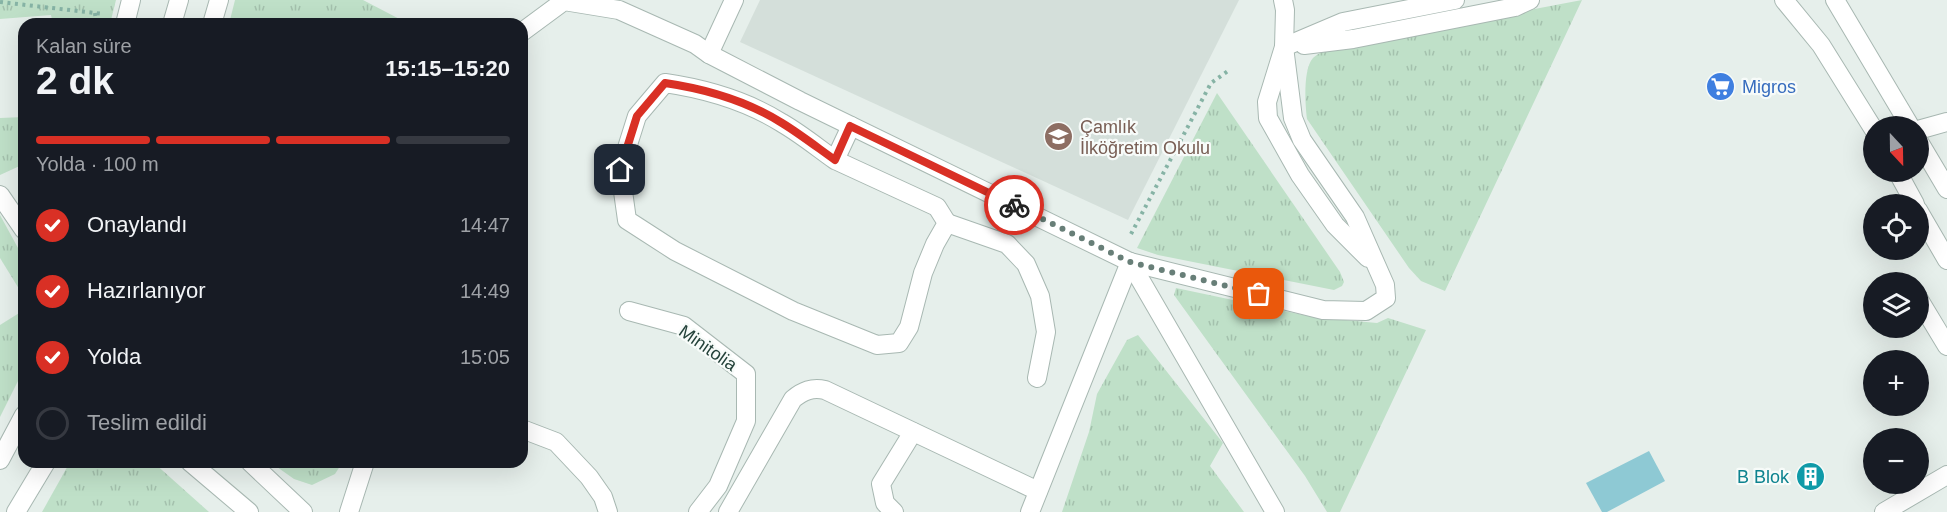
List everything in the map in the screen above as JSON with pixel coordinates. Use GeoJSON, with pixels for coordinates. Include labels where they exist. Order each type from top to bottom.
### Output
{"type":"FeatureCollection","features":[{"type":"Feature","properties":{"kind":"street"},"geometry":{"type":"LineString","coordinates":[[126,18],[131,0]]}},
{"type":"Feature","properties":{"kind":"street"},"geometry":{"type":"LineString","coordinates":[[174,18],[179,0]]}},
{"type":"Feature","properties":{"kind":"street"},"geometry":{"type":"LineString","coordinates":[[214,18],[219,0]]}},
{"type":"Feature","properties":{"kind":"street"},"geometry":{"type":"LineString","coordinates":[[709,54],[734,0]]}},
{"type":"Feature","properties":{"kind":"street"},"geometry":{"type":"LineString","coordinates":[[528,28],[564,1],[619,10],[695,44],[709,54],[850,126],[1124,259],[1323,310],[1366,311],[1386,298],[1385,285],[1355,217],[1302,140],[1293,118],[1284,47],[1283,0]]}},
{"type":"Feature","properties":{"kind":"street"},"geometry":{"type":"LineString","coordinates":[[1374,263],[1335,225],[1300,175],[1268,118],[1267,102],[1284,47],[1343,22],[1455,0]]}},
{"type":"Feature","properties":{"kind":"street"},"geometry":{"type":"LineString","coordinates":[[1284,47],[1353,39],[1515,7],[1530,0]]}},
{"type":"Feature","properties":{"kind":"street"},"geometry":{"type":"LineString","coordinates":[[1784,0],[1821,45],[1865,116]]}},
{"type":"Feature","properties":{"kind":"street"},"geometry":{"type":"LineString","coordinates":[[1835,0],[1904,116]]}},
{"type":"Feature","properties":{"kind":"street"},"geometry":{"type":"LineString","coordinates":[[947,223],[923,273],[909,327],[899,343],[877,345],[783,306],[675,251],[627,220],[620,170],[637,116],[665,83],[700,88],[754,108],[782,123],[835,160],[937,207],[947,223],[1007,244],[1026,264],[1040,296],[1046,332],[1037,378]]}},
{"type":"Feature","properties":{"kind":"street"},"geometry":{"type":"LineString","coordinates":[[1929,127],[1947,122]]}},
{"type":"Feature","properties":{"kind":"street"},"geometry":{"type":"LineString","coordinates":[[835,160],[850,126]]}},
{"type":"Feature","properties":{"kind":"street"},"geometry":{"type":"LineString","coordinates":[[1929,159],[1947,189]]}},
{"type":"Feature","properties":{"kind":"street"},"geometry":{"type":"LineString","coordinates":[[0,195],[18,221]]}},
{"type":"Feature","properties":{"kind":"street"},"geometry":{"type":"LineString","coordinates":[[1929,229],[1947,260]]}},
{"type":"Feature","properties":{"kind":"street"},"geometry":{"type":"LineString","coordinates":[[1030,512],[1124,259]]}},
{"type":"Feature","properties":{"kind":"street"},"geometry":{"type":"LineString","coordinates":[[1124,259],[1275,512]]}},
{"type":"Feature","properties":{"kind":"street","name":"Minitolia"},"geometry":{"type":"LineString","coordinates":[[629,311],[684,327],[746,374],[746,421],[718,486],[698,512]]}},
{"type":"Feature","properties":{"kind":"street"},"geometry":{"type":"LineString","coordinates":[[1929,316],[1947,346]]}},
{"type":"Feature","properties":{"kind":"street"},"geometry":{"type":"LineString","coordinates":[[728,512],[794,399],[802,392],[812,389],[825,390],[1038,491]]}},
{"type":"Feature","properties":{"kind":"street"},"geometry":{"type":"LineString","coordinates":[[0,460],[18,426]]}},
{"type":"Feature","properties":{"kind":"street"},"geometry":{"type":"LineString","coordinates":[[528,431],[556,442],[589,477],[603,497],[608,512]]}},
{"type":"Feature","properties":{"kind":"street"},"geometry":{"type":"LineString","coordinates":[[894,512],[885,502],[881,484],[913,432]]}},
{"type":"Feature","properties":{"kind":"street"},"geometry":{"type":"LineString","coordinates":[[16,512],[42,468]]}},
{"type":"Feature","properties":{"kind":"street"},"geometry":{"type":"LineString","coordinates":[[197,468],[249,512]]}},
{"type":"Feature","properties":{"kind":"street"},"geometry":{"type":"LineString","coordinates":[[256,468],[303,512]]}},
{"type":"Feature","properties":{"kind":"street"},"geometry":{"type":"LineString","coordinates":[[349,512],[363,468]]}},
{"type":"Feature","properties":{"kind":"street"},"geometry":{"type":"LineString","coordinates":[[1884,512],[1947,475]]}},
{"type":"Feature","properties":{"kind":"path"},"geometry":{"type":"LineString","coordinates":[[0,2],[96,13],[96,18]]}},
{"type":"Feature","properties":{"kind":"path"},"geometry":{"type":"LineString","coordinates":[[1124,259],[1211,83],[1228,71]]}},
{"type":"Feature","properties":{"kind":"shaded area","name":"Çamlık İlköğretim Okulu"},"geometry":{"type":"Polygon","coordinates":[[[760,0],[1239,0],[1128,220],[740,42],[760,0]]]}},
{"type":"Feature","properties":{"kind":"green space"},"geometry":{"type":"Polygon","coordinates":[[[0,0],[116,0],[112,18],[52,18],[51,15],[0,19],[0,0]]]}},
{"type":"Feature","properties":{"kind":"green space"},"geometry":{"type":"Polygon","coordinates":[[[235,0],[363,0],[398,18],[230,18],[235,0]]]}},
{"type":"Feature","properties":{"kind":"green space"},"geometry":{"type":"Polygon","coordinates":[[[1582,0],[1445,291],[1421,281],[1409,268],[1307,119],[1306,87],[1310,63],[1315,56],[1334,47],[1582,0]]]}},
{"type":"Feature","properties":{"kind":"green space"},"geometry":{"type":"Polygon","coordinates":[[[1217,93],[1340,272],[1344,282],[1342,286],[1334,290],[1158,255],[1137,248],[1217,93]]]}},
{"type":"Feature","properties":{"kind":"green space"},"geometry":{"type":"Polygon","coordinates":[[[18,117],[18,167],[0,175],[0,118],[18,117]]]}},
{"type":"Feature","properties":{"kind":"green space"},"geometry":{"type":"Polygon","coordinates":[[[0,215],[18,248],[18,287],[0,258],[0,215]]]}},
{"type":"Feature","properties":{"kind":"green space"},"geometry":{"type":"Polygon","coordinates":[[[1176,288],[1313,317],[1377,323],[1388,318],[1426,330],[1340,512],[1327,512],[1305,476],[1174,295],[1176,288]]]}},
{"type":"Feature","properties":{"kind":"green space"},"geometry":{"type":"Polygon","coordinates":[[[18,314],[18,381],[0,417],[0,325],[18,314]]]}},
{"type":"Feature","properties":{"kind":"green space"},"geometry":{"type":"Polygon","coordinates":[[[1138,335],[1223,443],[1210,466],[1244,512],[1062,512],[1089,432],[1097,394],[1127,340],[1138,335]]]}},
{"type":"Feature","properties":{"kind":"green space"},"geometry":{"type":"Polygon","coordinates":[[[67,468],[160,468],[209,512],[42,512],[67,468]]]}},
{"type":"Feature","properties":{"kind":"green space"},"geometry":{"type":"Polygon","coordinates":[[[278,468],[339,468],[335,474],[312,485],[294,479],[278,468]]]}},
{"type":"Feature","properties":{"kind":"water"},"geometry":{"type":"Polygon","coordinates":[[[1649,451],[1665,481],[1607,512],[1602,512],[1586,483],[1649,451]]]}},
{"type":"Feature","properties":{"kind":"way so far"},"geometry":{"type":"LineString","coordinates":[[1014,205],[1130,262],[1259,294]]}},
{"type":"Feature","properties":{"kind":"place","name":"Migros"},"geometry":{"type":"Point","coordinates":[1721,87]}},
{"type":"Feature","properties":{"kind":"place","name":"Çamlık İlköğretim Okulu"},"geometry":{"type":"Point","coordinates":[1059,137]}},
{"type":"Feature","properties":{"kind":"place","name":"B Blok"},"geometry":{"type":"Point","coordinates":[1810,477]}},
{"type":"Feature","properties":{"kind":"route"},"geometry":{"type":"LineString","coordinates":[[620,170],[637,116],[665,83],[700,88],[754,108],[782,123],[835,160],[850,126],[1014,205]]}}]}
